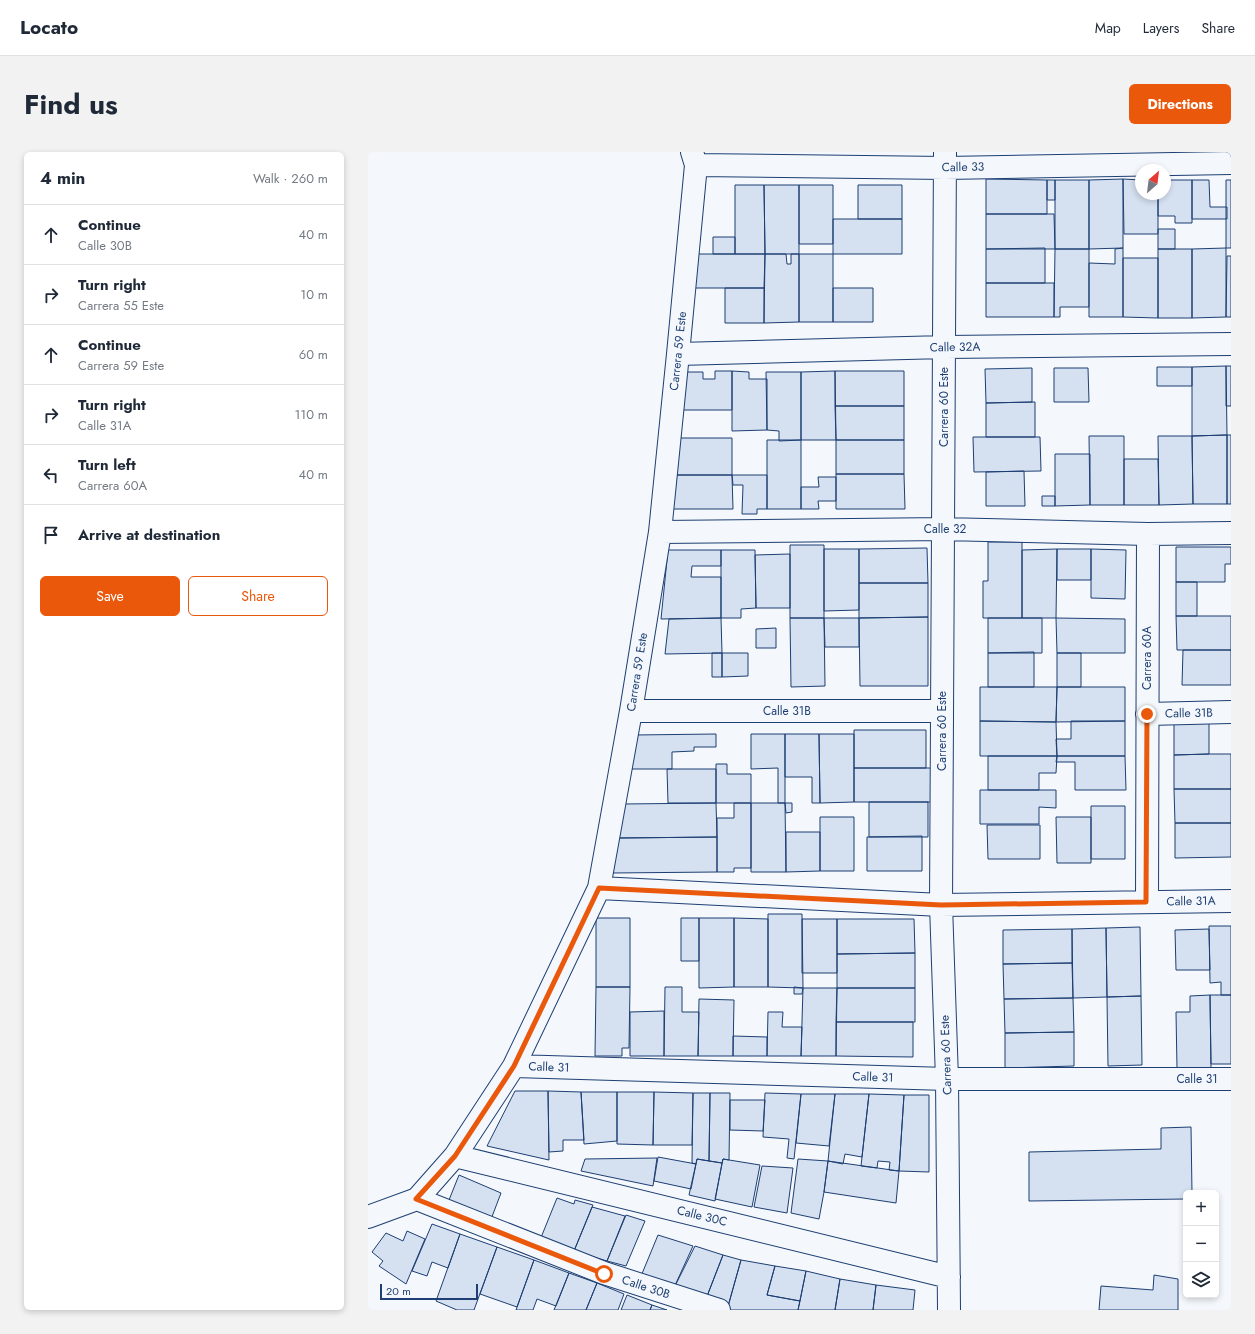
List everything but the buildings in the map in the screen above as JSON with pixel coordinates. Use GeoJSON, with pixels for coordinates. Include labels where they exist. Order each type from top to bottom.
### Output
{"type":"FeatureCollection","features":[{"type":"Feature","properties":{"kind":"street","name":"Calle 33"},"geometry":{"type":"LineString","coordinates":[[694,158],[1231,163]]}},
{"type":"Feature","properties":{"kind":"street","name":"Carrera 59 Este"},"geometry":{"type":"LineString","coordinates":[[416,1199],[455,1156],[514,1066],[599,888],[631,711],[660,532],[678,354],[694,158]]}},
{"type":"Feature","properties":{"kind":"street","name":"Carrera 60 Este"},"geometry":{"type":"LineString","coordinates":[[945,160],[941,905],[947,1079],[949,1310]]}},
{"type":"Feature","properties":{"kind":"street","name":"Calle 32A"},"geometry":{"type":"LineString","coordinates":[[678,354],[945,347],[1231,344]]}},
{"type":"Feature","properties":{"kind":"street","name":"Calle 32"},"geometry":{"type":"LineString","coordinates":[[660,532],[943,529],[1148,534],[1231,532]]}},
{"type":"Feature","properties":{"kind":"street","name":"Carrera 60A"},"geometry":{"type":"LineString","coordinates":[[1146,902],[1148,534]]}},
{"type":"Feature","properties":{"kind":"street","name":"Calle 31B"},"geometry":{"type":"LineString","coordinates":[[631,711],[942,711]]}},
{"type":"Feature","properties":{"kind":"street","name":"Calle 31B"},"geometry":{"type":"LineString","coordinates":[[1147,714],[1231,712]]}},
{"type":"Feature","properties":{"kind":"street","name":"Calle 31A"},"geometry":{"type":"LineString","coordinates":[[599,888],[941,905],[1231,900]]}},
{"type":"Feature","properties":{"kind":"street","name":"Calle 31"},"geometry":{"type":"LineString","coordinates":[[514,1066],[947,1079],[1231,1079]]}},
{"type":"Feature","properties":{"kind":"street","name":"Calle 30C"},"geometry":{"type":"LineString","coordinates":[[455,1156],[949,1277]]}},
{"type":"Feature","properties":{"kind":"street"},"geometry":{"type":"LineString","coordinates":[[368,1217],[416,1199]]}},
{"type":"Feature","properties":{"kind":"street","name":"Calle 30B"},"geometry":{"type":"LineString","coordinates":[[416,1199],[604,1274],[719,1310]]}},
{"type":"Feature","properties":{"kind":"route"},"geometry":{"type":"LineString","coordinates":[[604,1274],[416,1199],[455,1156],[514,1066],[599,888],[941,905],[1146,902],[1147,714]]}}]}
